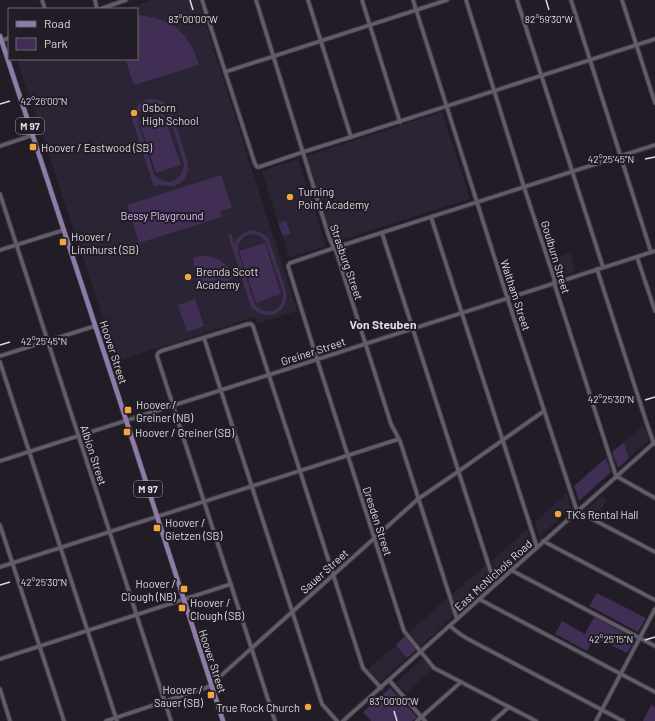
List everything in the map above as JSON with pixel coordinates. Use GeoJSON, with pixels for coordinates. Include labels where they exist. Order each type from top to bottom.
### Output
{"type":"FeatureCollection","features":[{"type":"Feature","properties":{"kind":"main road","name":"Hoover Street"},"geometry":{"type":"LineString","coordinates":[[0,39],[33,135],[223,721]]}},
{"type":"Feature","properties":{"kind":"street"},"geometry":{"type":"LineString","coordinates":[[102,8],[126,0]]}},
{"type":"Feature","properties":{"kind":"street"},"geometry":{"type":"LineString","coordinates":[[202,0],[256,167],[262,167],[303,152],[351,138],[655,39]]}},
{"type":"Feature","properties":{"kind":"street","name":"Strasburg Street"},"geometry":{"type":"LineString","coordinates":[[256,0],[329,237],[336,251],[391,424],[398,439],[457,619]]}},
{"type":"Feature","properties":{"kind":"street"},"geometry":{"type":"LineString","coordinates":[[308,0],[351,138]]}},
{"type":"Feature","properties":{"kind":"street"},"geometry":{"type":"LineString","coordinates":[[362,0],[400,122]]}},
{"type":"Feature","properties":{"kind":"street","name":"Waltham Street"},"geometry":{"type":"LineString","coordinates":[[413,0],[577,511]]}},
{"type":"Feature","properties":{"kind":"street"},"geometry":{"type":"LineString","coordinates":[[225,72],[448,0]]}},
{"type":"Feature","properties":{"kind":"street","name":"Goulburn Street"},"geometry":{"type":"LineString","coordinates":[[466,0],[616,476]]}},
{"type":"Feature","properties":{"kind":"street"},"geometry":{"type":"LineString","coordinates":[[517,0],[603,267]]}},
{"type":"Feature","properties":{"kind":"street"},"geometry":{"type":"LineString","coordinates":[[571,0],[620,156],[653,251]]}},
{"type":"Feature","properties":{"kind":"street"},"geometry":{"type":"LineString","coordinates":[[622,0],[655,103]]}},
{"type":"Feature","properties":{"kind":"street"},"geometry":{"type":"LineString","coordinates":[[0,146],[33,135]]}},
{"type":"Feature","properties":{"kind":"street"},"geometry":{"type":"LineString","coordinates":[[334,248],[655,145]]}},
{"type":"Feature","properties":{"kind":"street","name":"Albion Street"},"geometry":{"type":"LineString","coordinates":[[0,194],[109,532],[172,721]]}},
{"type":"Feature","properties":{"kind":"street"},"geometry":{"type":"LineString","coordinates":[[430,217],[537,547]]}},
{"type":"Feature","properties":{"kind":"street"},"geometry":{"type":"LineString","coordinates":[[0,250],[64,230]]}},
{"type":"Feature","properties":{"kind":"street"},"geometry":{"type":"LineString","coordinates":[[382,233],[495,585]]}},
{"type":"Feature","properties":{"kind":"street","name":"Dresden Street"},"geometry":{"type":"LineString","coordinates":[[334,248],[290,263],[288,268],[404,631],[434,668],[536,721]]}},
{"type":"Feature","properties":{"kind":"street","name":"Greiner Street"},"geometry":{"type":"LineString","coordinates":[[0,461],[653,251]]}},
{"type":"Feature","properties":{"kind":"street"},"geometry":{"type":"LineString","coordinates":[[637,256],[655,311]]}},
{"type":"Feature","properties":{"kind":"street"},"geometry":{"type":"LineString","coordinates":[[597,269],[654,443]]}},
{"type":"Feature","properties":{"kind":"street"},"geometry":{"type":"LineString","coordinates":[[275,721],[157,356],[158,353],[248,324],[253,326],[363,668],[380,688]]}},
{"type":"Feature","properties":{"kind":"street"},"geometry":{"type":"LineString","coordinates":[[0,356],[95,326]]}},
{"type":"Feature","properties":{"kind":"street"},"geometry":{"type":"LineString","coordinates":[[204,338],[322,704],[336,721]]}},
{"type":"Feature","properties":{"kind":"street"},"geometry":{"type":"LineString","coordinates":[[0,362],[117,719]]}},
{"type":"Feature","properties":{"kind":"street","name":"Sauer Street"},"geometry":{"type":"LineString","coordinates":[[106,721],[117,719],[211,685],[418,499],[544,411]]}},
{"type":"Feature","properties":{"kind":"street"},"geometry":{"type":"LineString","coordinates":[[0,567],[398,439]]}},
{"type":"Feature","properties":{"kind":"street","name":"East McNichols Road"},"geometry":{"type":"LineString","coordinates":[[344,721],[654,443]]}},
{"type":"Feature","properties":{"kind":"street"},"geometry":{"type":"LineString","coordinates":[[616,476],[655,498]]}},
{"type":"Feature","properties":{"kind":"street"},"geometry":{"type":"LineString","coordinates":[[577,511],[655,552]]}},
{"type":"Feature","properties":{"kind":"street"},"geometry":{"type":"LineString","coordinates":[[0,525],[64,721]]}},
{"type":"Feature","properties":{"kind":"street"},"geometry":{"type":"LineString","coordinates":[[543,541],[655,600]]}},
{"type":"Feature","properties":{"kind":"street"},"geometry":{"type":"LineString","coordinates":[[511,570],[655,646]]}},
{"type":"Feature","properties":{"kind":"street"},"geometry":{"type":"LineString","coordinates":[[0,659],[231,584]]}},
{"type":"Feature","properties":{"kind":"street"},"geometry":{"type":"LineString","coordinates":[[479,599],[655,692]]}},
{"type":"Feature","properties":{"kind":"street"},"geometry":{"type":"LineString","coordinates":[[596,721],[655,609]]}},
{"type":"Feature","properties":{"kind":"street"},"geometry":{"type":"LineString","coordinates":[[450,626],[468,640],[623,721]]}},
{"type":"Feature","properties":{"kind":"street"},"geometry":{"type":"LineString","coordinates":[[389,680],[424,721]]}},
{"type":"Feature","properties":{"kind":"street"},"geometry":{"type":"LineString","coordinates":[[417,721],[461,682]]}},
{"type":"Feature","properties":{"kind":"street"},"geometry":{"type":"LineString","coordinates":[[0,689],[10,721]]}},
{"type":"Feature","properties":{"kind":"street"},"geometry":{"type":"LineString","coordinates":[[493,721],[509,707]]}},
{"type":"Feature","properties":{"kind":"shaded area"},"geometry":{"type":"Polygon","coordinates":[[[152,0],[198,0],[297,311],[257,324],[255,317],[117,361],[17,60],[138,60],[138,8],[127,8],[152,0]],[[127,206],[222,217],[220,211],[232,208],[127,206]]]}},
{"type":"Feature","properties":{"kind":"shaded area"},"geometry":{"type":"Polygon","coordinates":[[[442,112],[470,199],[334,242],[306,156],[442,112]]]}},
{"type":"Feature","properties":{"kind":"shaded area","name":"Turning Point Academy"},"geometry":{"type":"Polygon","coordinates":[[[298,159],[326,246],[289,257],[262,171],[298,159]]]}},
{"type":"Feature","properties":{"kind":"shaded area"},"geometry":{"type":"Polygon","coordinates":[[[570,253],[575,271],[560,276],[554,258],[570,253]]]}},
{"type":"Feature","properties":{"kind":"shaded area"},"geometry":{"type":"Polygon","coordinates":[[[643,425],[649,440],[629,458],[624,442],[643,425]]]}},
{"type":"Feature","properties":{"kind":"shaded area"},"geometry":{"type":"Polygon","coordinates":[[[567,493],[571,508],[539,537],[535,522],[567,493]]]}},
{"type":"Feature","properties":{"kind":"shaded area"},"geometry":{"type":"Polygon","coordinates":[[[601,497],[607,500],[598,516],[586,510],[601,497]]]}},
{"type":"Feature","properties":{"kind":"shaded area"},"geometry":{"type":"Polygon","coordinates":[[[527,529],[531,543],[497,574],[492,561],[527,529]]]}},
{"type":"Feature","properties":{"kind":"shaded area"},"geometry":{"type":"Polygon","coordinates":[[[487,564],[492,582],[458,611],[456,610],[451,595],[487,564]]]}},
{"type":"Feature","properties":{"kind":"shaded area"},"geometry":{"type":"Polygon","coordinates":[[[447,598],[453,616],[422,645],[419,645],[409,633],[447,598]]]}},
{"type":"Feature","properties":{"kind":"shaded area"},"geometry":{"type":"Polygon","coordinates":[[[396,645],[407,658],[379,682],[368,669],[396,645]]]}},
{"type":"Feature","properties":{"kind":"shaded area"},"geometry":{"type":"Polygon","coordinates":[[[422,659],[432,670],[406,693],[397,682],[422,659]]]}},
{"type":"Feature","properties":{"kind":"green space"},"geometry":{"type":"Polygon","coordinates":[[[138,15],[162,20],[176,28],[187,39],[193,49],[199,65],[134,85],[125,60],[138,60],[138,15]]]}},
{"type":"Feature","properties":{"kind":"green space"},"geometry":{"type":"Polygon","coordinates":[[[151,99],[161,101],[168,106],[172,112],[188,164],[186,176],[177,184],[171,186],[160,185],[154,187],[129,110],[136,108],[145,100],[151,99]],[[151,103],[140,112],[138,122],[154,174],[164,181],[173,181],[181,175],[184,164],[168,112],[161,105],[151,103]]]}},
{"type":"Feature","properties":{"kind":"green space"},"geometry":{"type":"Polygon","coordinates":[[[163,113],[181,165],[156,173],[139,121],[163,113]]]}},
{"type":"Feature","properties":{"kind":"green space","name":"Bessy Playground"},"geometry":{"type":"Polygon","coordinates":[[[221,175],[232,208],[220,211],[222,217],[139,243],[127,205],[221,175]]]}},
{"type":"Feature","properties":{"kind":"green space"},"geometry":{"type":"Polygon","coordinates":[[[286,221],[291,234],[283,236],[278,223],[286,221]]]}},
{"type":"Feature","properties":{"kind":"green space"},"geometry":{"type":"Polygon","coordinates":[[[251,230],[263,234],[269,239],[286,291],[284,305],[276,314],[263,314],[257,312],[251,307],[228,235],[231,234],[234,243],[239,237],[251,230]],[[253,234],[248,235],[240,241],[238,253],[255,305],[265,311],[275,310],[281,303],[283,292],[265,240],[262,237],[253,234]]]}},
{"type":"Feature","properties":{"kind":"green space"},"geometry":{"type":"Polygon","coordinates":[[[265,243],[281,294],[256,303],[239,251],[265,243]]]}},
{"type":"Feature","properties":{"kind":"green space"},"geometry":{"type":"Polygon","coordinates":[[[200,256],[211,257],[221,261],[231,272],[233,278],[205,290],[200,288],[193,258],[200,256]]]}},
{"type":"Feature","properties":{"kind":"green space"},"geometry":{"type":"Polygon","coordinates":[[[195,299],[204,326],[187,332],[178,305],[195,299]]]}},
{"type":"Feature","properties":{"kind":"green space"},"geometry":{"type":"Polygon","coordinates":[[[624,442],[629,458],[618,468],[612,452],[624,442]]]}},
{"type":"Feature","properties":{"kind":"green space"},"geometry":{"type":"Polygon","coordinates":[[[606,458],[611,472],[579,501],[574,486],[606,458]]]}},
{"type":"Feature","properties":{"kind":"green space"},"geometry":{"type":"Polygon","coordinates":[[[597,593],[646,618],[638,632],[589,606],[597,593]]]}},
{"type":"Feature","properties":{"kind":"green space"},"geometry":{"type":"Polygon","coordinates":[[[594,617],[635,639],[627,653],[594,637],[587,651],[555,634],[562,621],[585,634],[594,617]]]}},
{"type":"Feature","properties":{"kind":"green space"},"geometry":{"type":"Polygon","coordinates":[[[405,636],[416,648],[416,650],[407,658],[396,645],[405,636]]]}},
{"type":"Feature","properties":{"kind":"green space"},"geometry":{"type":"Polygon","coordinates":[[[390,688],[417,717],[412,721],[371,721],[363,712],[390,688]]]}},
{"type":"Feature","properties":{"kind":"green space"},"geometry":{"type":"Polygon","coordinates":[[[651,705],[655,707],[655,721],[643,721],[651,705]]]}},
{"type":"Feature","properties":{"kind":"place","name":"Osborn High School"},"geometry":{"type":"Point","coordinates":[134,113]}},
{"type":"Feature","properties":{"kind":"place","name":"Hoover / Eastwood (SB)"},"geometry":{"type":"Point","coordinates":[33,147]}},
{"type":"Feature","properties":{"kind":"place","name":"Turning Point Academy"},"geometry":{"type":"Point","coordinates":[290,197]}},
{"type":"Feature","properties":{"kind":"place","name":"Hoover / Linnhurst (SB)"},"geometry":{"type":"Point","coordinates":[63,242]}},
{"type":"Feature","properties":{"kind":"place","name":"Brenda Scott Academy"},"geometry":{"type":"Point","coordinates":[188,277]}},
{"type":"Feature","properties":{"kind":"place","name":"Hoover / Greiner (NB)"},"geometry":{"type":"Point","coordinates":[128,410]}},
{"type":"Feature","properties":{"kind":"place","name":"Hoover / Greiner (SB)"},"geometry":{"type":"Point","coordinates":[127,432]}},
{"type":"Feature","properties":{"kind":"place","name":"TK's Rental Hall"},"geometry":{"type":"Point","coordinates":[558,514]}},
{"type":"Feature","properties":{"kind":"place","name":"Hoover / Gietzen (SB)"},"geometry":{"type":"Point","coordinates":[157,528]}},
{"type":"Feature","properties":{"kind":"place","name":"Hoover / Clough (NB)"},"geometry":{"type":"Point","coordinates":[184,589]}},
{"type":"Feature","properties":{"kind":"place","name":"Hoover / Clough (SB)"},"geometry":{"type":"Point","coordinates":[182,608]}},
{"type":"Feature","properties":{"kind":"place","name":"Hoover / Sauer (SB)"},"geometry":{"type":"Point","coordinates":[211,695]}},
{"type":"Feature","properties":{"kind":"place","name":"True Rock Church"},"geometry":{"type":"Point","coordinates":[308,707]}},
{"type":"Feature","properties":{"kind":"district","name":"Von Steuben"},"geometry":{"type":"Point","coordinates":[383,324]}}]}
